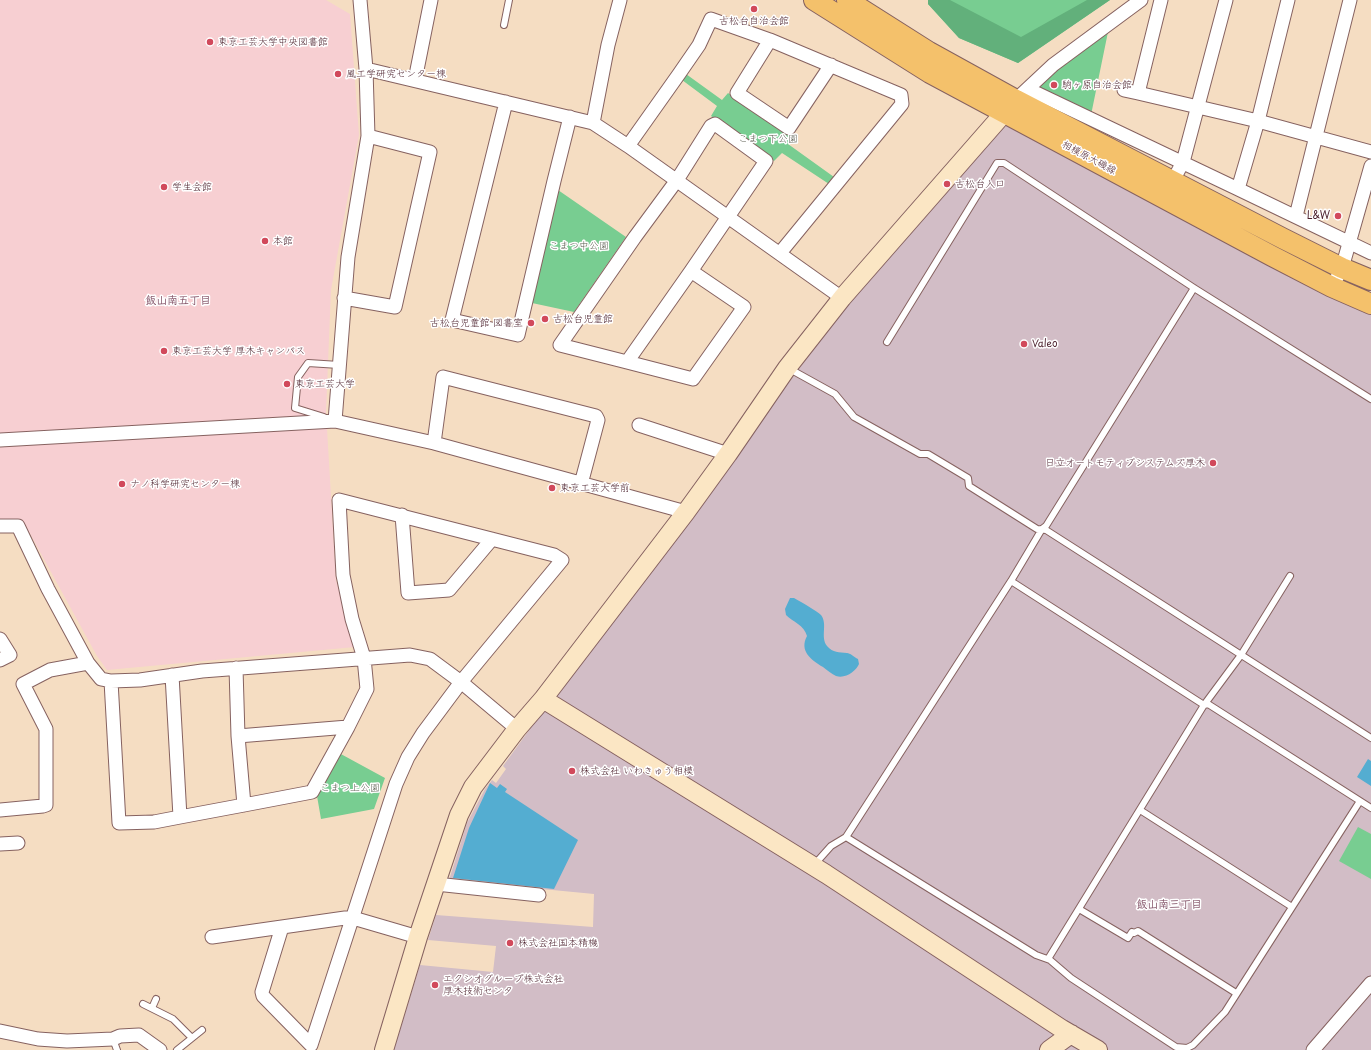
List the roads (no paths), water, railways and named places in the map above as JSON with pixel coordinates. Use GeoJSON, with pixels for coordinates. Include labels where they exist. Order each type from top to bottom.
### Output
{"type":"FeatureCollection","features":[{"type":"Feature","properties":{"kind":"main road","name":"相模原大磯線"},"geometry":{"type":"LineString","coordinates":[[814,0],[914,64],[1016,100]]}},
{"type":"Feature","properties":{"kind":"main road","name":"相模原大磯線"},"geometry":{"type":"LineString","coordinates":[[847,0],[929,52],[1016,100],[1332,287],[1371,304]]}},
{"type":"Feature","properties":{"kind":"main road","name":"相模原大磯線"},"geometry":{"type":"LineString","coordinates":[[1168,190],[1371,280]]}},
{"type":"Feature","properties":{"kind":"street"},"geometry":{"type":"LineString","coordinates":[[335,421],[348,258],[368,136],[366,69],[360,0]]}},
{"type":"Feature","properties":{"kind":"street"},"geometry":{"type":"LineString","coordinates":[[415,80],[431,0]]}},
{"type":"Feature","properties":{"kind":"street"},"geometry":{"type":"LineString","coordinates":[[593,123],[608,45],[620,0]]}},
{"type":"Feature","properties":{"kind":"street"},"geometry":{"type":"LineString","coordinates":[[384,1050],[418,937],[459,815],[473,787],[517,729],[543,699],[686,512],[787,368],[842,298],[1016,100],[1053,65],[1141,0]]}},
{"type":"Feature","properties":{"kind":"street"},"geometry":{"type":"LineString","coordinates":[[1138,93],[1161,0]]}},
{"type":"Feature","properties":{"kind":"street"},"geometry":{"type":"LineString","coordinates":[[1168,190],[1183,162],[1226,0]]}},
{"type":"Feature","properties":{"kind":"street"},"geometry":{"type":"LineString","coordinates":[[1238,189],[1258,121],[1288,0]]}},
{"type":"Feature","properties":{"kind":"street"},"geometry":{"type":"LineString","coordinates":[[1296,216],[1350,0]]}},
{"type":"Feature","properties":{"kind":"street"},"geometry":{"type":"LineString","coordinates":[[628,146],[699,45],[711,19],[770,40],[901,95],[902,104],[780,253]]}},
{"type":"Feature","properties":{"kind":"street"},"geometry":{"type":"LineString","coordinates":[[770,40],[737,93],[789,128],[831,65]]}},
{"type":"Feature","properties":{"kind":"street"},"geometry":{"type":"LineString","coordinates":[[366,69],[593,123],[677,180],[842,298]]}},
{"type":"Feature","properties":{"kind":"street"},"geometry":{"type":"LineString","coordinates":[[1124,90],[1258,121],[1371,152]]}},
{"type":"Feature","properties":{"kind":"street"},"geometry":{"type":"LineString","coordinates":[[1016,100],[1183,162],[1371,253]]}},
{"type":"Feature","properties":{"kind":"street"},"geometry":{"type":"LineString","coordinates":[[506,102],[452,320],[518,336],[570,117]]}},
{"type":"Feature","properties":{"kind":"street"},"geometry":{"type":"LineString","coordinates":[[627,362],[766,161],[715,124],[711,126],[677,180],[635,237],[560,345],[693,379],[744,307],[691,271]]}},
{"type":"Feature","properties":{"kind":"street"},"geometry":{"type":"LineString","coordinates":[[344,298],[395,307],[430,152],[368,136]]}},
{"type":"Feature","properties":{"kind":"street"},"geometry":{"type":"LineString","coordinates":[[1332,287],[1342,268],[1371,166]]}},
{"type":"Feature","properties":{"kind":"street"},"geometry":{"type":"LineString","coordinates":[[434,443],[443,378],[596,416],[598,420],[581,484]]}},
{"type":"Feature","properties":{"kind":"street"},"geometry":{"type":"LineString","coordinates":[[0,440],[335,421],[434,443],[686,512]]}},
{"type":"Feature","properties":{"kind":"street"},"geometry":{"type":"LineString","coordinates":[[639,425],[728,454]]}},
{"type":"Feature","properties":{"kind":"street"},"geometry":{"type":"LineString","coordinates":[[111,681],[119,823],[154,822],[312,792],[348,727],[367,688],[364,658],[352,619],[343,575],[339,500],[554,555],[562,560],[461,682],[423,733],[408,757],[396,784],[311,1044],[263,996],[262,992],[282,927]]}},
{"type":"Feature","properties":{"kind":"street"},"geometry":{"type":"LineString","coordinates":[[402,515],[408,593],[449,590],[492,539]]}},
{"type":"Feature","properties":{"kind":"street"},"geometry":{"type":"LineString","coordinates":[[0,526],[18,526],[48,588],[88,663],[101,678],[111,681],[140,680],[202,671],[410,655],[430,659],[461,682],[517,729]]}},
{"type":"Feature","properties":{"kind":"street"},"geometry":{"type":"LineString","coordinates":[[0,639],[10,655],[0,660]]}},
{"type":"Feature","properties":{"kind":"street"},"geometry":{"type":"LineString","coordinates":[[0,810],[43,806],[46,804],[46,729],[23,684],[50,670],[88,663]]}},
{"type":"Feature","properties":{"kind":"street"},"geometry":{"type":"LineString","coordinates":[[236,668],[238,736],[244,805]]}},
{"type":"Feature","properties":{"kind":"street"},"geometry":{"type":"LineString","coordinates":[[172,675],[180,817]]}},
{"type":"Feature","properties":{"kind":"street"},"geometry":{"type":"LineString","coordinates":[[543,699],[813,866],[1098,1050]]}},
{"type":"Feature","properties":{"kind":"street"},"geometry":{"type":"LineString","coordinates":[[238,736],[348,727]]}},
{"type":"Feature","properties":{"kind":"street"},"geometry":{"type":"LineString","coordinates":[[0,844],[18,843]]}},
{"type":"Feature","properties":{"kind":"street"},"geometry":{"type":"LineString","coordinates":[[436,884],[533,898]]}},
{"type":"Feature","properties":{"kind":"street"},"geometry":{"type":"LineString","coordinates":[[212,938],[345,918],[353,918],[418,937]]}},
{"type":"Feature","properties":{"kind":"street"},"geometry":{"type":"LineString","coordinates":[[1313,1050],[1371,983]]}},
{"type":"Feature","properties":{"kind":"street"},"geometry":{"type":"LineString","coordinates":[[0,1030],[38,1039],[115,1044],[120,1036],[139,1035],[160,1050]]}},
{"type":"Feature","properties":{"kind":"street"},"geometry":{"type":"LineString","coordinates":[[1049,1050],[1072,1034]]}},
{"type":"Feature","properties":{"kind":"lane"},"geometry":{"type":"LineString","coordinates":[[504,25],[509,0]]}},
{"type":"Feature","properties":{"kind":"lane"},"geometry":{"type":"LineString","coordinates":[[887,342],[997,162],[1004,163],[1194,288],[1371,399]]}},
{"type":"Feature","properties":{"kind":"lane"},"geometry":{"type":"LineString","coordinates":[[813,866],[831,846],[846,836],[1011,581],[1042,529],[1046,526],[1194,288]]}},
{"type":"Feature","properties":{"kind":"lane"},"geometry":{"type":"LineString","coordinates":[[335,421],[295,408],[298,377],[308,363],[339,365]]}},
{"type":"Feature","properties":{"kind":"lane"},"geometry":{"type":"LineString","coordinates":[[787,368],[835,394],[854,417],[920,454],[928,454],[968,478],[969,486],[1037,529],[1046,530],[1371,738]]}},
{"type":"Feature","properties":{"kind":"lane"},"geometry":{"type":"LineString","coordinates":[[1048,959],[1204,705],[1241,655],[1290,576]]}},
{"type":"Feature","properties":{"kind":"lane"},"geometry":{"type":"LineString","coordinates":[[1011,581],[1204,705],[1208,704],[1371,808]]}},
{"type":"Feature","properties":{"kind":"lane"},"geometry":{"type":"LineString","coordinates":[[846,836],[1036,955],[1048,959],[1071,978],[1176,1047],[1187,1048],[1193,1046],[1224,1012],[1360,801]]}},
{"type":"Feature","properties":{"kind":"lane"},"geometry":{"type":"LineString","coordinates":[[1140,810],[1292,907]]}},
{"type":"Feature","properties":{"kind":"lane"},"geometry":{"type":"LineString","coordinates":[[1079,909],[1128,938],[1132,932],[1134,933],[1138,931],[1236,993]]}},
{"type":"Feature","properties":{"kind":"lane"},"geometry":{"type":"LineString","coordinates":[[152,1008],[156,999]]}},
{"type":"Feature","properties":{"kind":"lane"},"geometry":{"type":"LineString","coordinates":[[143,1004],[173,1019],[192,1038]]}},
{"type":"Feature","properties":{"kind":"lane"},"geometry":{"type":"LineString","coordinates":[[178,1050],[202,1030]]}},
{"type":"Feature","properties":{"kind":"water"},"geometry":{"type":"Polygon","coordinates":[[[790,598],[794,598],[821,615],[824,622],[824,639],[827,646],[834,651],[848,653],[858,659],[859,664],[853,672],[840,677],[836,676],[814,661],[805,651],[804,646],[807,636],[806,632],[801,626],[786,615],[785,609],[790,598]]]}},
{"type":"Feature","properties":{"kind":"water"},"geometry":{"type":"Polygon","coordinates":[[[1368,759],[1371,761],[1371,786],[1357,777],[1368,759]]]}},
{"type":"Feature","properties":{"kind":"water"},"geometry":{"type":"Polygon","coordinates":[[[490,783],[497,788],[500,784],[507,789],[505,792],[578,840],[554,889],[453,878],[469,828],[490,783]]]}},
{"type":"Feature","properties":{"kind":"place","name":"古松台自治会館"},"geometry":{"type":"Point","coordinates":[754,9]}},
{"type":"Feature","properties":{"kind":"place","name":"東京工芸大学中央図書館"},"geometry":{"type":"Point","coordinates":[210,42]}},
{"type":"Feature","properties":{"kind":"place","name":"風工学研究センター棟"},"geometry":{"type":"Point","coordinates":[338,74]}},
{"type":"Feature","properties":{"kind":"place","name":"駒ヶ原自治会館"},"geometry":{"type":"Point","coordinates":[1054,85]}},
{"type":"Feature","properties":{"kind":"place","name":"古松台入口"},"geometry":{"type":"Point","coordinates":[947,184]}},
{"type":"Feature","properties":{"kind":"place","name":"学生会館"},"geometry":{"type":"Point","coordinates":[164,187]}},
{"type":"Feature","properties":{"kind":"place","name":"L&W"},"geometry":{"type":"Point","coordinates":[1338,216]}},
{"type":"Feature","properties":{"kind":"place","name":"本館"},"geometry":{"type":"Point","coordinates":[265,241]}},
{"type":"Feature","properties":{"kind":"place","name":"古松台児童館"},"geometry":{"type":"Point","coordinates":[545,319]}},
{"type":"Feature","properties":{"kind":"place","name":"古松台児童館 図書室"},"geometry":{"type":"Point","coordinates":[531,323]}},
{"type":"Feature","properties":{"kind":"place","name":"Valeo"},"geometry":{"type":"Point","coordinates":[1024,344]}},
{"type":"Feature","properties":{"kind":"place","name":"東京工芸大学 厚木キャンパス"},"geometry":{"type":"Point","coordinates":[164,351]}},
{"type":"Feature","properties":{"kind":"place","name":"東京工芸大学"},"geometry":{"type":"Point","coordinates":[287,384]}},
{"type":"Feature","properties":{"kind":"place","name":"日立オートモティブシステムズ厚木"},"geometry":{"type":"Point","coordinates":[1213,463]}},
{"type":"Feature","properties":{"kind":"place","name":"ナノ科学研究センター棟"},"geometry":{"type":"Point","coordinates":[122,484]}},
{"type":"Feature","properties":{"kind":"place","name":"東京工芸大学前"},"geometry":{"type":"Point","coordinates":[552,488]}},
{"type":"Feature","properties":{"kind":"place","name":"株式会社 いわきゅう相模"},"geometry":{"type":"Point","coordinates":[572,771]}},
{"type":"Feature","properties":{"kind":"place","name":"株式会社国本精機"},"geometry":{"type":"Point","coordinates":[510,943]}},
{"type":"Feature","properties":{"kind":"place","name":"エクシオグループ株式会社 厚木技術センタ"},"geometry":{"type":"Point","coordinates":[435,985]}},
{"type":"Feature","properties":{"kind":"district","name":"飯山南五丁目"},"geometry":{"type":"Point","coordinates":[178,301]}},
{"type":"Feature","properties":{"kind":"district","name":"飯山南三丁目"},"geometry":{"type":"Point","coordinates":[1169,905]}},
{"type":"Feature","properties":{"kind":"park label","name":"こまつ下公園"},"geometry":{"type":"Point","coordinates":[768,139]}},
{"type":"Feature","properties":{"kind":"park label","name":"こまつ中公園"},"geometry":{"type":"Point","coordinates":[579,246]}},
{"type":"Feature","properties":{"kind":"park label","name":"こまつ上公園"},"geometry":{"type":"Point","coordinates":[350,788]}}]}
